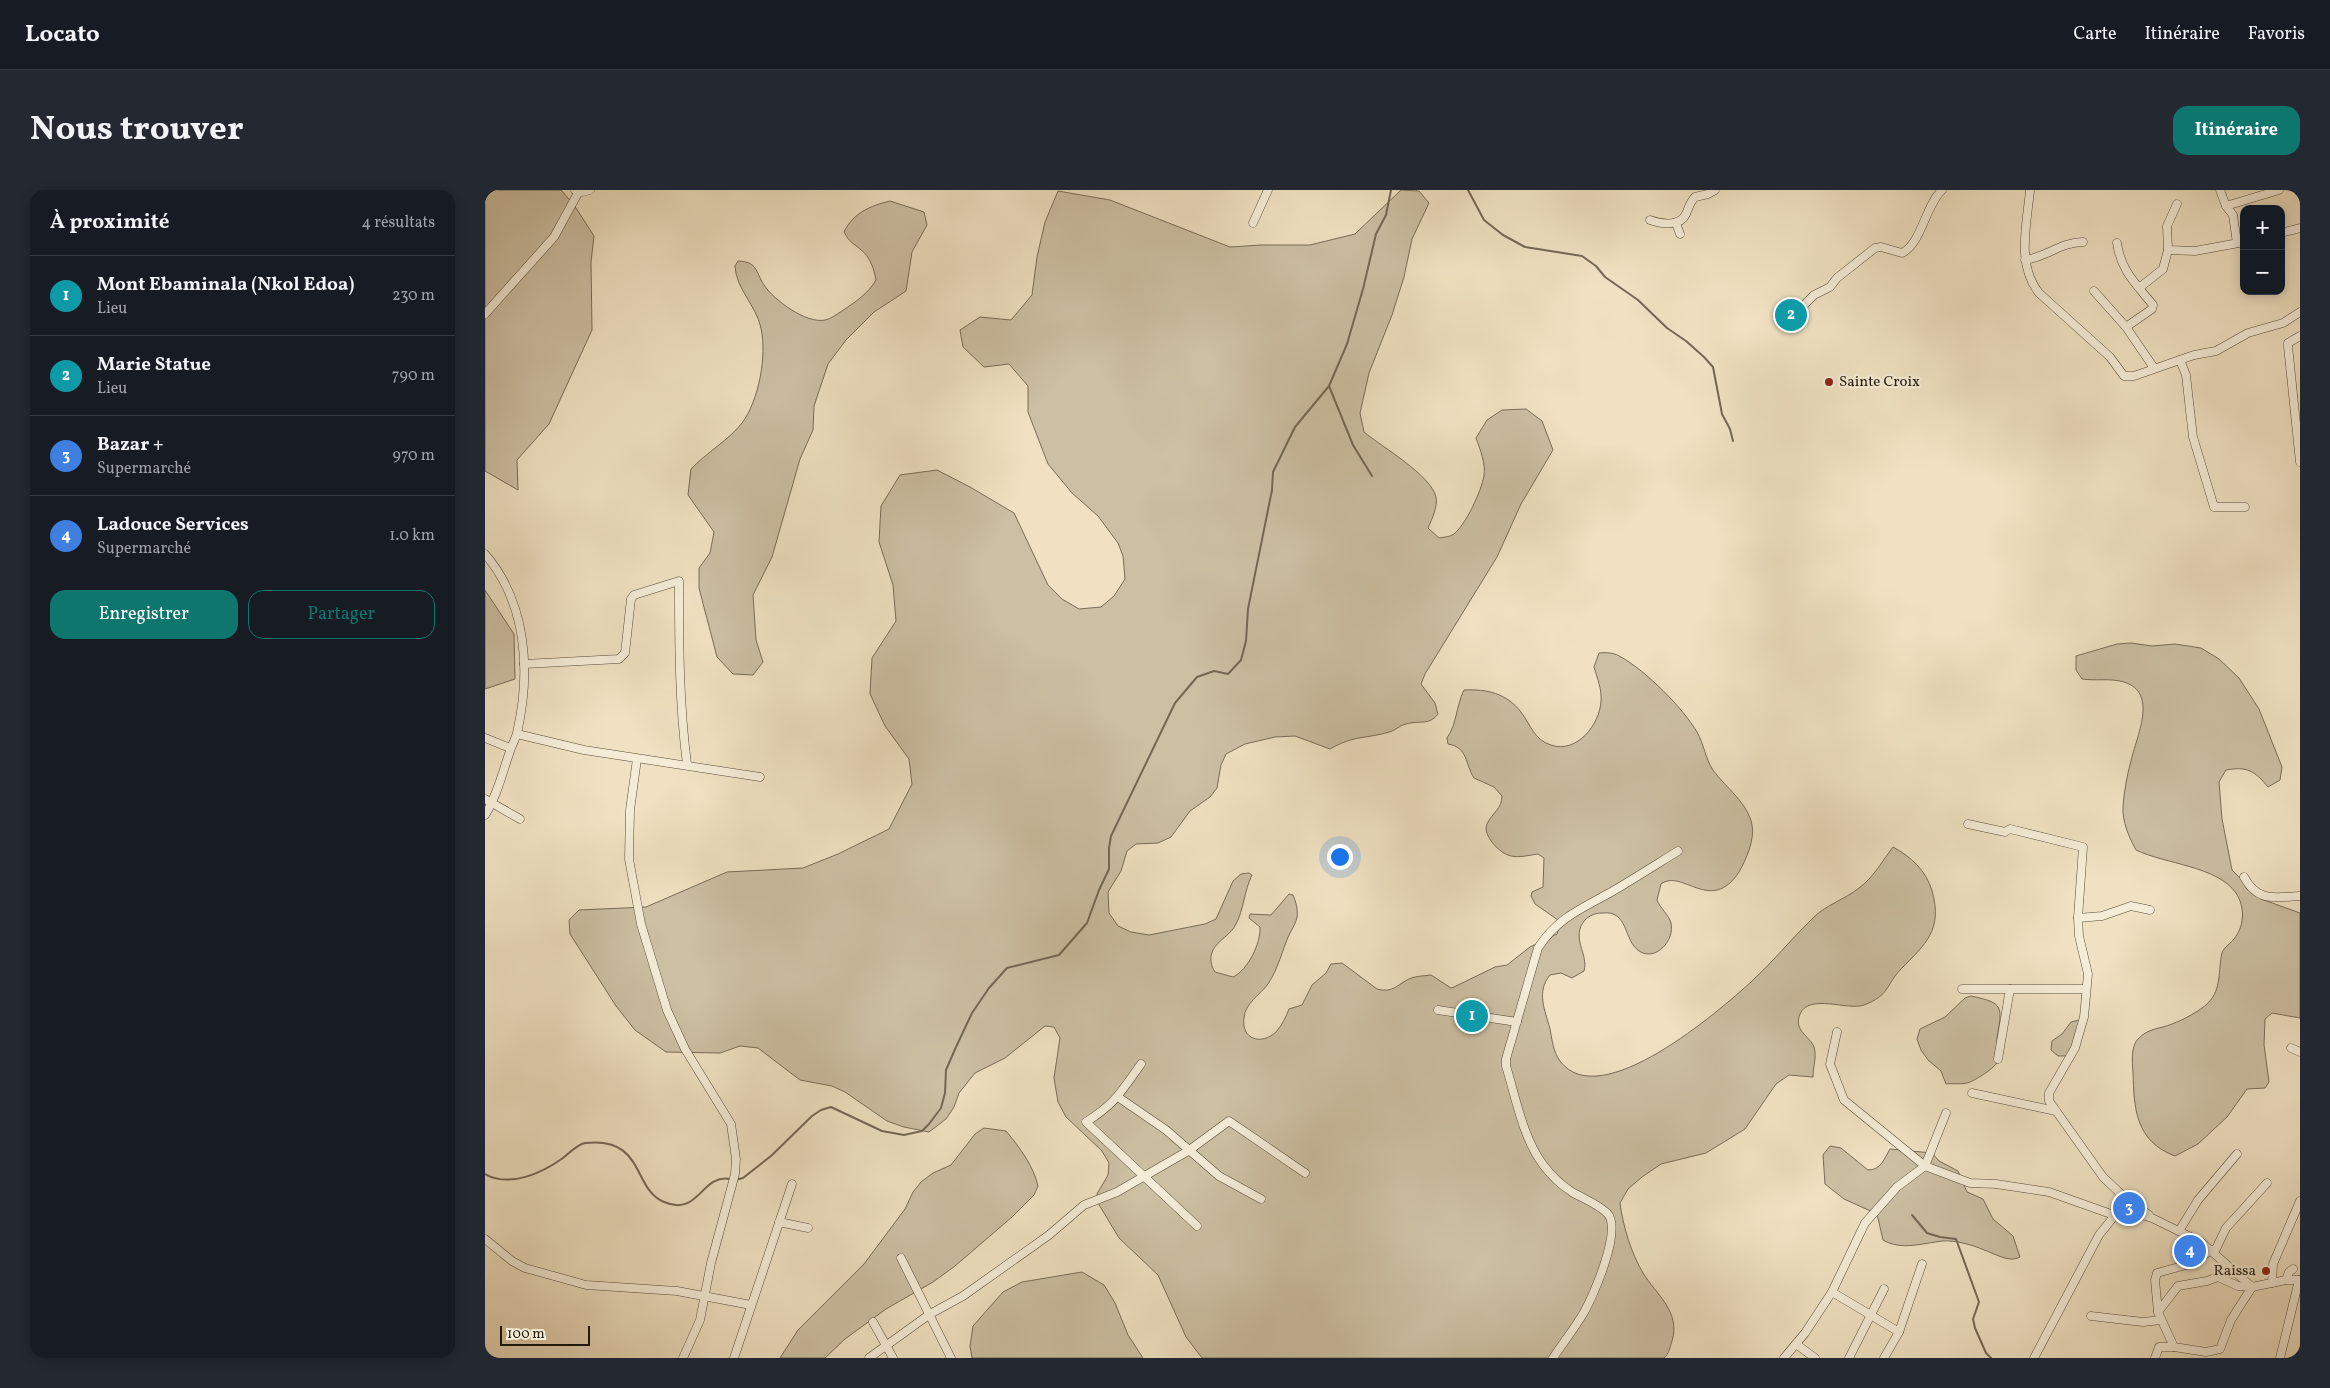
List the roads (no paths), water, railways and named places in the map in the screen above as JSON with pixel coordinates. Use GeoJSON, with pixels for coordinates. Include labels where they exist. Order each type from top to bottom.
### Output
{"type":"FeatureCollection","features":[{"type":"Feature","properties":{"kind":"street"},"geometry":{"type":"LineString","coordinates":[[485,314],[555,237],[576,191],[590,190]]}},
{"type":"Feature","properties":{"kind":"street"},"geometry":{"type":"LineString","coordinates":[[1253,223],[1268,190]]}},
{"type":"Feature","properties":{"kind":"street"},"geometry":{"type":"LineString","coordinates":[[1650,220],[1659,223],[1676,223],[1683,219],[1695,197],[1715,190]]}},
{"type":"Feature","properties":{"kind":"street"},"geometry":{"type":"LineString","coordinates":[[1798,320],[1804,305],[1814,295],[1830,288],[1837,278],[1875,248],[1881,247],[1902,254],[1906,251],[1917,234],[1929,206],[1943,190]]}},
{"type":"Feature","properties":{"kind":"street"},"geometry":{"type":"LineString","coordinates":[[2030,190],[2025,260],[2031,281],[2039,293],[2110,357],[2122,375],[2129,377],[2194,355],[2216,351],[2248,333],[2286,322],[2300,312]]}},
{"type":"Feature","properties":{"kind":"street"},"geometry":{"type":"LineString","coordinates":[[2168,250],[2195,251],[2240,242],[2233,215],[2226,206],[2220,190]]}},
{"type":"Feature","properties":{"kind":"street"},"geometry":{"type":"LineString","coordinates":[[2226,206],[2279,190]]}},
{"type":"Feature","properties":{"kind":"street"},"geometry":{"type":"LineString","coordinates":[[2139,288],[2163,269],[2168,250],[2167,226],[2177,204]]}},
{"type":"Feature","properties":{"kind":"street"},"geometry":{"type":"LineString","coordinates":[[1676,223],[1680,234]]}},
{"type":"Feature","properties":{"kind":"street"},"geometry":{"type":"LineString","coordinates":[[2285,232],[2300,228]]}},
{"type":"Feature","properties":{"kind":"street"},"geometry":{"type":"LineString","coordinates":[[2025,260],[2041,257],[2070,242],[2083,242]]}},
{"type":"Feature","properties":{"kind":"street"},"geometry":{"type":"LineString","coordinates":[[2117,243],[2121,264],[2153,307],[2126,327]]}},
{"type":"Feature","properties":{"kind":"street"},"geometry":{"type":"LineString","coordinates":[[2094,291],[2126,327],[2154,368]]}},
{"type":"Feature","properties":{"kind":"street"},"geometry":{"type":"LineString","coordinates":[[2300,336],[2288,342],[2287,346],[2300,462]]}},
{"type":"Feature","properties":{"kind":"street"},"geometry":{"type":"LineString","coordinates":[[2180,360],[2186,374],[2193,437],[2213,507],[2245,508]]}},
{"type":"Feature","properties":{"kind":"street"},"geometry":{"type":"LineString","coordinates":[[485,554],[497,570],[516,609],[520,625],[524,664],[517,734],[488,801],[485,815]]}},
{"type":"Feature","properties":{"kind":"street"},"geometry":{"type":"LineString","coordinates":[[524,664],[619,659],[625,653],[631,599],[634,595],[679,581],[679,669],[682,724],[687,764]]}},
{"type":"Feature","properties":{"kind":"street"},"geometry":{"type":"LineString","coordinates":[[517,734],[584,750],[687,764],[759,777]]}},
{"type":"Feature","properties":{"kind":"street"},"geometry":{"type":"LineString","coordinates":[[485,738],[510,748]]}},
{"type":"Feature","properties":{"kind":"street"},"geometry":{"type":"LineString","coordinates":[[637,758],[629,810],[629,858],[641,924],[667,1010],[685,1049],[731,1124],[736,1159],[735,1174],[711,1264],[700,1320],[683,1358]]}},
{"type":"Feature","properties":{"kind":"street"},"geometry":{"type":"LineString","coordinates":[[488,801],[520,819]]}},
{"type":"Feature","properties":{"kind":"street"},"geometry":{"type":"LineString","coordinates":[[1968,824],[2005,832],[2010,829],[2083,847],[2078,918],[2079,936],[2088,970],[2084,1018],[2075,1048],[2049,1094],[2049,1101],[2103,1177],[2122,1195],[2152,1218]]}},
{"type":"Feature","properties":{"kind":"street"},"geometry":{"type":"LineString","coordinates":[[1553,1358],[1584,1312],[1599,1278],[1609,1247],[1612,1222],[1609,1215],[1589,1200],[1572,1192],[1560,1183],[1544,1166],[1534,1151],[1506,1066],[1538,948],[1545,936],[1575,911],[1611,892],[1678,851]]}},
{"type":"Feature","properties":{"kind":"street"},"geometry":{"type":"LineString","coordinates":[[2244,877],[2252,889],[2265,896],[2274,898],[2300,896]]}},
{"type":"Feature","properties":{"kind":"street"},"geometry":{"type":"LineString","coordinates":[[2078,918],[2101,916],[2131,906],[2150,910]]}},
{"type":"Feature","properties":{"kind":"street"},"geometry":{"type":"LineString","coordinates":[[1962,989],[2086,989]]}},
{"type":"Feature","properties":{"kind":"street"},"geometry":{"type":"LineString","coordinates":[[1998,1058],[2010,989]]}},
{"type":"Feature","properties":{"kind":"street"},"geometry":{"type":"LineString","coordinates":[[1437,1010],[1517,1022]]}},
{"type":"Feature","properties":{"kind":"street"},"geometry":{"type":"LineString","coordinates":[[1837,1032],[1830,1064],[1844,1100],[1925,1166],[1971,1183],[1996,1184],[2049,1192],[2116,1214],[2135,1213],[2152,1218],[2179,1231],[2213,1252],[2252,1287]]}},
{"type":"Feature","properties":{"kind":"street"},"geometry":{"type":"LineString","coordinates":[[2291,1048],[2300,1052]]}},
{"type":"Feature","properties":{"kind":"street"},"geometry":{"type":"LineString","coordinates":[[1141,1064],[1108,1108],[1085,1122],[1197,1226]]}},
{"type":"Feature","properties":{"kind":"street"},"geometry":{"type":"LineString","coordinates":[[1973,1093],[2056,1111]]}},
{"type":"Feature","properties":{"kind":"street"},"geometry":{"type":"LineString","coordinates":[[1118,1097],[1167,1130],[1188,1151],[1219,1176],[1261,1199]]}},
{"type":"Feature","properties":{"kind":"street"},"geometry":{"type":"LineString","coordinates":[[1784,1358],[1832,1292],[1865,1223],[1897,1188],[1925,1166],[1946,1113]]}},
{"type":"Feature","properties":{"kind":"street"},"geometry":{"type":"LineString","coordinates":[[869,1358],[930,1314],[979,1285],[1049,1235],[1084,1205],[1117,1192],[1188,1151],[1229,1121],[1305,1173]]}},
{"type":"Feature","properties":{"kind":"street"},"geometry":{"type":"LineString","coordinates":[[2179,1231],[2198,1200],[2237,1154]]}},
{"type":"Feature","properties":{"kind":"street"},"geometry":{"type":"LineString","coordinates":[[2174,1347],[2160,1316],[2155,1280],[2157,1273],[2193,1263],[2213,1252],[2225,1228],[2243,1214],[2267,1183]]}},
{"type":"Feature","properties":{"kind":"street"},"geometry":{"type":"LineString","coordinates":[[735,1358],[751,1305],[793,1184]]}},
{"type":"Feature","properties":{"kind":"street"},"geometry":{"type":"LineString","coordinates":[[2273,1283],[2271,1276],[2273,1264],[2300,1201]]}},
{"type":"Feature","properties":{"kind":"street"},"geometry":{"type":"LineString","coordinates":[[2035,1358],[2099,1235],[2116,1214]]}},
{"type":"Feature","properties":{"kind":"street"},"geometry":{"type":"LineString","coordinates":[[779,1222],[808,1228]]}},
{"type":"Feature","properties":{"kind":"street"},"geometry":{"type":"LineString","coordinates":[[485,1239],[506,1257],[525,1268],[586,1285],[677,1291],[751,1305]]}},
{"type":"Feature","properties":{"kind":"street"},"geometry":{"type":"LineString","coordinates":[[901,1258],[951,1358]]}},
{"type":"Feature","properties":{"kind":"street"},"geometry":{"type":"LineString","coordinates":[[1885,1358],[1899,1332],[1922,1264]]}},
{"type":"Feature","properties":{"kind":"street"},"geometry":{"type":"LineString","coordinates":[[2286,1280],[2289,1272],[2293,1269]]}},
{"type":"Feature","properties":{"kind":"street"},"geometry":{"type":"LineString","coordinates":[[2091,1316],[2143,1322],[2160,1316],[2172,1291],[2181,1284],[2210,1281],[2218,1277],[2238,1286],[2252,1287],[2286,1280],[2300,1280],[2280,1358]]}},
{"type":"Feature","properties":{"kind":"street"},"geometry":{"type":"LineString","coordinates":[[2155,1358],[2159,1346],[2174,1347],[2199,1355],[2220,1349],[2232,1333],[2231,1320],[2252,1287]]}},
{"type":"Feature","properties":{"kind":"street"},"geometry":{"type":"LineString","coordinates":[[1849,1358],[1884,1289]]}},
{"type":"Feature","properties":{"kind":"street"},"geometry":{"type":"LineString","coordinates":[[1832,1292],[1899,1332]]}},
{"type":"Feature","properties":{"kind":"street"},"geometry":{"type":"LineString","coordinates":[[873,1322],[893,1358]]}},
{"type":"Feature","properties":{"kind":"street"},"geometry":{"type":"LineString","coordinates":[[1795,1344],[1815,1358]]}},
{"type":"Feature","properties":{"kind":"waterway"},"geometry":{"type":"LineString","coordinates":[[735,1180],[743,1178],[771,1156],[812,1116],[821,1110],[831,1107],[882,1131],[904,1135],[922,1131],[941,1108],[945,1093],[946,1070],[972,1013],[989,988],[1007,968],[1059,955],[1087,923],[1109,869],[1111,836],[1175,703],[1197,677],[1214,671],[1228,674],[1241,660],[1246,641],[1248,609],[1272,490],[1273,472],[1295,427],[1329,386],[1347,344],[1376,234],[1386,215],[1391,190]]}},
{"type":"Feature","properties":{"kind":"waterway"},"geometry":{"type":"LineString","coordinates":[[1468,190],[1484,220],[1503,235],[1525,247],[1582,256],[1596,266],[1605,277],[1638,300],[1667,328],[1704,357],[1713,367],[1722,414],[1730,429],[1733,441]]}},
{"type":"Feature","properties":{"kind":"waterway"},"geometry":{"type":"LineString","coordinates":[[1329,386],[1353,445],[1372,476]]}},
{"type":"Feature","properties":{"kind":"waterway"},"geometry":{"type":"LineString","coordinates":[[485,1174],[505,1180],[525,1177],[555,1164],[582,1144],[604,1143],[618,1147],[628,1155],[647,1186],[654,1195],[664,1202],[676,1205],[685,1204],[693,1200],[712,1183],[720,1179],[730,1179]]}},
{"type":"Feature","properties":{"kind":"waterway"},"geometry":{"type":"LineString","coordinates":[[1912,1215],[1927,1233],[1956,1239],[1979,1302],[1973,1319],[1975,1328],[1986,1353],[1991,1358]]}},
{"type":"Feature","properties":{"kind":"place","name":"Marie Statue"},"geometry":{"type":"Point","coordinates":[1791,315]}},
{"type":"Feature","properties":{"kind":"place","name":"Sainte Croix"},"geometry":{"type":"Point","coordinates":[1829,382]}},
{"type":"Feature","properties":{"kind":"place","name":"Mont Ebaminala (Nkol Edoa)"},"geometry":{"type":"Point","coordinates":[1472,1016]}},
{"type":"Feature","properties":{"kind":"place","name":"Bazar +"},"geometry":{"type":"Point","coordinates":[2129,1208]}},
{"type":"Feature","properties":{"kind":"place","name":"Ladouce Services"},"geometry":{"type":"Point","coordinates":[2190,1251]}},
{"type":"Feature","properties":{"kind":"place","name":"Raissa"},"geometry":{"type":"Point","coordinates":[2266,1271]}}]}
